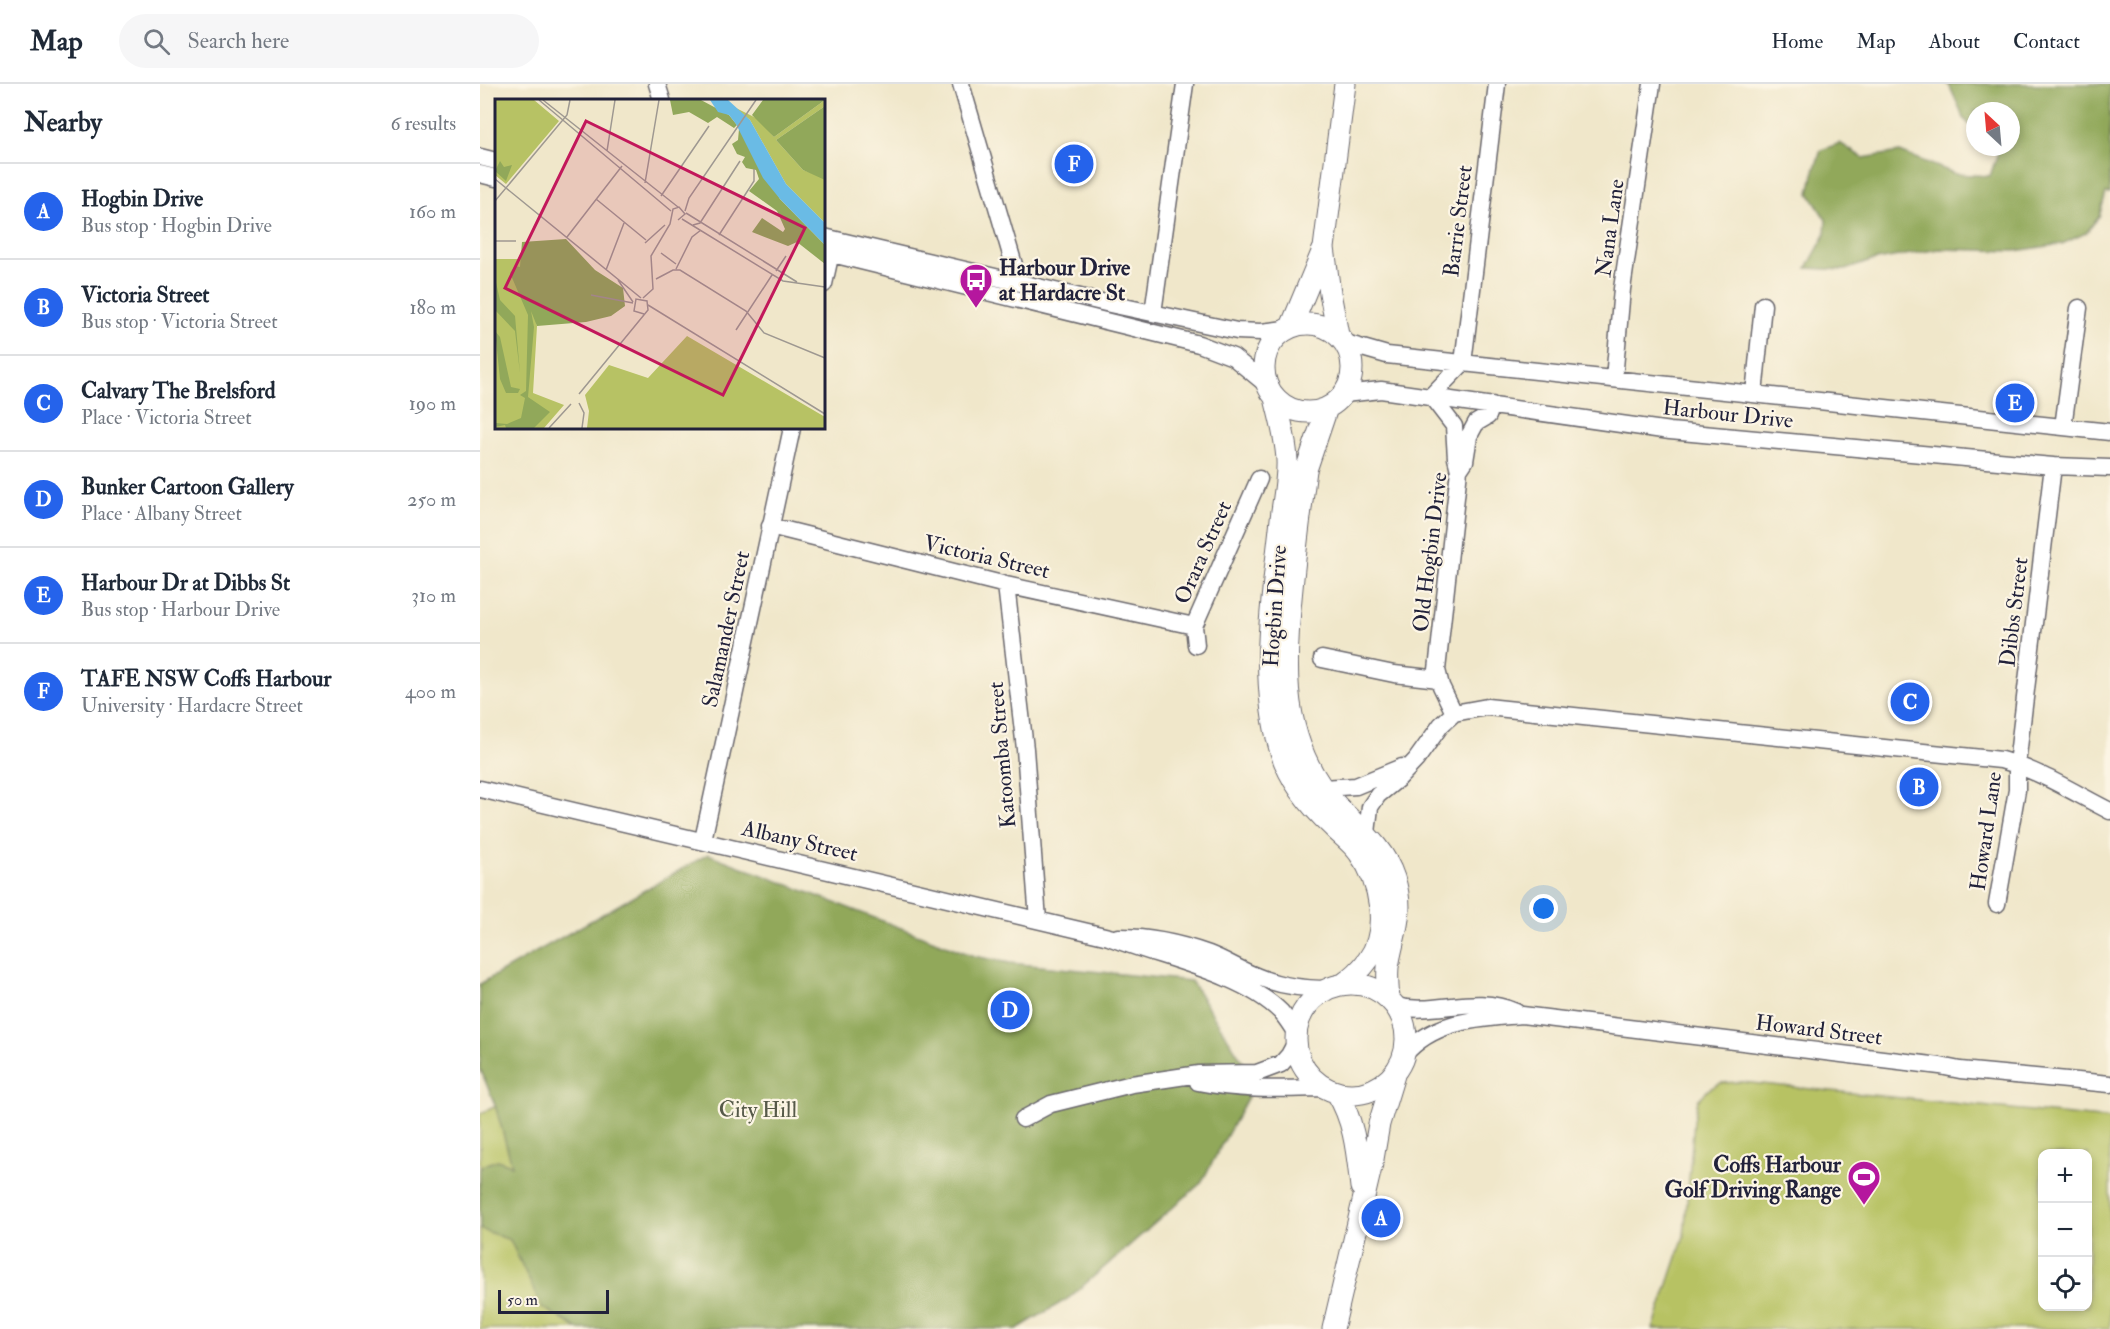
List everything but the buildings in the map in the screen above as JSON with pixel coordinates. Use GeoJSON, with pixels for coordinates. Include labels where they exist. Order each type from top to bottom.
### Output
{"type":"FeatureCollection","features":[{"type":"Feature","properties":{"kind":"main road"},"geometry":{"type":"LineString","coordinates":[[1324,248],[1288,328],[1272,343],[1264,360],[1263,372],[1270,391],[1286,406],[1299,411],[1313,412],[1327,408],[1344,394],[1353,369],[1351,355],[1342,339],[1330,293],[1324,248],[1345,84]]}},
{"type":"Feature","properties":{"kind":"main road"},"geometry":{"type":"LineString","coordinates":[[1288,328],[1303,324],[1316,324],[1328,328],[1342,339]]}},
{"type":"Feature","properties":{"kind":"main road","name":"Hogbin Drive"},"geometry":{"type":"LineString","coordinates":[[1270,391],[1282,425],[1287,468],[1268,634],[1270,704],[1284,760],[1293,780],[1317,811],[1359,852],[1369,868],[1379,901],[1378,938],[1370,958],[1358,972],[1336,987]]}},
{"type":"Feature","properties":{"kind":"main road","name":"Hogbin Drive"},"geometry":{"type":"LineString","coordinates":[[1327,408],[1305,482],[1286,642],[1288,694],[1298,742],[1307,764],[1322,788],[1367,833],[1394,877],[1398,895],[1397,933],[1388,967],[1392,1003]]}},
{"type":"Feature","properties":{"kind":"main road"},"geometry":{"type":"LineString","coordinates":[[1333,1329],[1373,1159],[1378,1124],[1394,1075],[1404,1055],[1407,1038],[1403,1021],[1392,1003],[1375,990],[1359,985],[1336,987],[1316,997],[1300,1021],[1296,1038],[1300,1060],[1310,1076],[1331,1090],[1345,1106],[1352,1130],[1363,1198]]}},
{"type":"Feature","properties":{"kind":"main road"},"geometry":{"type":"LineString","coordinates":[[1331,1090],[1353,1094],[1368,1092],[1382,1085],[1394,1075]]}},
{"type":"Feature","properties":{"kind":"street"},"geometry":{"type":"LineString","coordinates":[[657,84],[662,99]]}},
{"type":"Feature","properties":{"kind":"street"},"geometry":{"type":"LineString","coordinates":[[961,84],[1019,282]]}},
{"type":"Feature","properties":{"kind":"street"},"geometry":{"type":"LineString","coordinates":[[1153,313],[1185,84]]}},
{"type":"Feature","properties":{"kind":"street","name":"Barrie Street"},"geometry":{"type":"LineString","coordinates":[[1463,363],[1497,84]]}},
{"type":"Feature","properties":{"kind":"street","name":"Nana Lane"},"geometry":{"type":"LineString","coordinates":[[1614,379],[1622,289],[1652,84]]}},
{"type":"Feature","properties":{"kind":"street"},"geometry":{"type":"LineString","coordinates":[[480,157],[495,160]]}},
{"type":"Feature","properties":{"kind":"street"},"geometry":{"type":"LineString","coordinates":[[480,174],[495,178]]}},
{"type":"Feature","properties":{"kind":"street"},"geometry":{"type":"LineString","coordinates":[[828,246],[1019,282],[1237,331],[1261,332],[1288,328]]}},
{"type":"Feature","properties":{"kind":"street"},"geometry":{"type":"LineString","coordinates":[[825,274],[828,246]]}},
{"type":"Feature","properties":{"kind":"street"},"geometry":{"type":"LineString","coordinates":[[828,246],[1199,344],[1233,357],[1270,391]]}},
{"type":"Feature","properties":{"kind":"street"},"geometry":{"type":"LineString","coordinates":[[1754,394],[1763,304]]}},
{"type":"Feature","properties":{"kind":"street"},"geometry":{"type":"LineString","coordinates":[[2063,427],[2079,308]]}},
{"type":"Feature","properties":{"kind":"street","name":"Harbour Drive"},"geometry":{"type":"LineString","coordinates":[[1342,339],[1387,355],[2110,432]]}},
{"type":"Feature","properties":{"kind":"street"},"geometry":{"type":"LineString","coordinates":[[1459,470],[1454,426],[1431,396],[1463,363]]}},
{"type":"Feature","properties":{"kind":"street","name":"Harbour Drive"},"geometry":{"type":"LineString","coordinates":[[1344,394],[1381,390],[1670,431],[2053,466],[2110,468]]}},
{"type":"Feature","properties":{"kind":"street","name":"Old Hogbin Drive"},"geometry":{"type":"LineString","coordinates":[[1454,712],[1439,679],[1438,656],[1459,470],[1466,461],[1469,436],[1476,423],[1488,416],[1492,405]]}},
{"type":"Feature","properties":{"kind":"street","name":"Salamander Street"},"geometry":{"type":"LineString","coordinates":[[703,840],[792,429]]}},
{"type":"Feature","properties":{"kind":"street","name":"Dibbs Street"},"geometry":{"type":"LineString","coordinates":[[2017,764],[2053,466]]}},
{"type":"Feature","properties":{"kind":"street","name":"Orara Street"},"geometry":{"type":"LineString","coordinates":[[1196,645],[1194,626],[1259,479]]}},
{"type":"Feature","properties":{"kind":"street","name":"Victoria Street"},"geometry":{"type":"LineString","coordinates":[[770,526],[1006,585],[1194,626]]}},
{"type":"Feature","properties":{"kind":"street","name":"Katoomba Street"},"geometry":{"type":"LineString","coordinates":[[1006,585],[1025,749],[1038,920]]}},
{"type":"Feature","properties":{"kind":"street"},"geometry":{"type":"LineString","coordinates":[[1322,659],[1394,674],[1439,679]]}},
{"type":"Feature","properties":{"kind":"street"},"geometry":{"type":"LineString","coordinates":[[1367,833],[1370,807],[1378,795],[1416,760],[1441,725],[1454,712],[1487,707],[1990,758],[2017,764],[2060,783],[2110,811]]}},
{"type":"Feature","properties":{"kind":"street"},"geometry":{"type":"LineString","coordinates":[[1322,788],[1356,786],[1416,760]]}},
{"type":"Feature","properties":{"kind":"street","name":"Howard Lane"},"geometry":{"type":"LineString","coordinates":[[1997,904],[2017,790],[2017,764]]}},
{"type":"Feature","properties":{"kind":"street","name":"Albany Street"},"geometry":{"type":"LineString","coordinates":[[480,789],[1108,937],[1211,972],[1242,987],[1280,1011],[1296,1038]]}},
{"type":"Feature","properties":{"kind":"street","name":"Albany Street"},"geometry":{"type":"LineString","coordinates":[[1108,937],[1151,939],[1211,955],[1257,977],[1296,987],[1336,987]]}},
{"type":"Feature","properties":{"kind":"street","name":"Howard Street"},"geometry":{"type":"LineString","coordinates":[[1392,1003],[1408,1009],[1470,1003],[1503,1007],[1522,1015]]}},
{"type":"Feature","properties":{"kind":"street","name":"Howard Street"},"geometry":{"type":"LineString","coordinates":[[1404,1055],[1420,1039],[1445,1026],[1463,1021],[1522,1015],[1960,1070],[2110,1084]]}},
{"type":"Feature","properties":{"kind":"street"},"geometry":{"type":"LineString","coordinates":[[1023,1119],[1051,1104],[1114,1088],[1199,1074],[1257,1073],[1270,1070],[1281,1064],[1289,1055],[1296,1038]]}},
{"type":"Feature","properties":{"kind":"street"},"geometry":{"type":"LineString","coordinates":[[1179,1078],[1236,1089],[1331,1090]]}},
{"type":"Feature","properties":{"kind":"green space"},"geometry":{"type":"Polygon","coordinates":[[[1946,84],[2110,84],[2110,193],[2106,193],[2099,217],[2086,233],[2062,244],[2015,251],[1939,249],[1871,261],[1845,270],[1807,268],[1825,235],[1826,220],[1809,193],[1821,150],[1840,143],[1863,158],[1900,152],[1956,174],[1990,176],[1997,156],[2020,156],[2020,102],[1966,102],[1966,121],[1949,85],[1946,84]]]}},
{"type":"Feature","properties":{"kind":"green space","name":"City Hill"},"geometry":{"type":"Polygon","coordinates":[[[708,854],[974,956],[1010,963],[1191,981],[1256,1082],[1201,1183],[1069,1298],[1017,1329],[578,1329],[542,1307],[510,1240],[480,1229],[480,1170],[482,1166],[497,1160],[512,1165],[495,1105],[480,1068],[480,984],[708,854]]]}},
{"type":"Feature","properties":{"kind":"green space","name":"Coffs Harbour Golf Driving Range"},"geometry":{"type":"Polygon","coordinates":[[[1741,1082],[2110,1119],[2110,1329],[1653,1329],[1684,1236],[1694,1121],[1698,1100],[1709,1089],[1721,1083],[1741,1082]]]}},
{"type":"Feature","properties":{"kind":"green space"},"geometry":{"type":"Polygon","coordinates":[[[498,1105],[680,1329],[480,1329],[480,1114],[498,1105]]]}},
{"type":"Feature","properties":{"kind":"place","name":"TAFE NSW Coffs Harbour"},"geometry":{"type":"Point","coordinates":[1074,164]}},
{"type":"Feature","properties":{"kind":"place","name":"Harbour Drive at Hardacre St"},"geometry":{"type":"Point","coordinates":[976,309]}},
{"type":"Feature","properties":{"kind":"place","name":"Harbour Dr at Dibbs St"},"geometry":{"type":"Point","coordinates":[2015,403]}},
{"type":"Feature","properties":{"kind":"place","name":"Calvary The Brelsford"},"geometry":{"type":"Point","coordinates":[1910,702]}},
{"type":"Feature","properties":{"kind":"place","name":"Victoria Street"},"geometry":{"type":"Point","coordinates":[1919,787]}},
{"type":"Feature","properties":{"kind":"place","name":"Bunker Cartoon Gallery"},"geometry":{"type":"Point","coordinates":[1010,1010]}},
{"type":"Feature","properties":{"kind":"place","name":"Coffs Harbour Golf Driving Range"},"geometry":{"type":"Point","coordinates":[1864,1206]}},
{"type":"Feature","properties":{"kind":"place","name":"Hogbin Drive"},"geometry":{"type":"Point","coordinates":[1381,1218]}}]}
